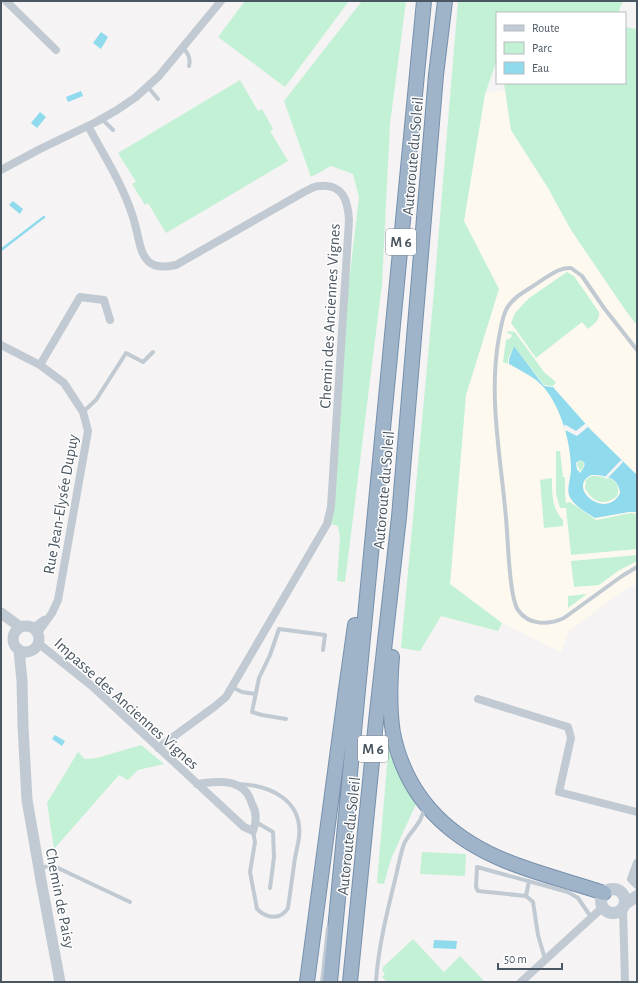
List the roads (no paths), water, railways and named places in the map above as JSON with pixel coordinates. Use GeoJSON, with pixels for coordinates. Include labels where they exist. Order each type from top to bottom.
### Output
{"type":"FeatureCollection","features":[{"type":"Feature","properties":{"kind":"highway","name":"Autoroute du Soleil"},"geometry":{"type":"LineString","coordinates":[[330,982],[424,1]]}},
{"type":"Feature","properties":{"kind":"highway","name":"Autoroute du Soleil"},"geometry":{"type":"LineString","coordinates":[[350,982],[376,721],[399,517],[436,75],[445,1]]}},
{"type":"Feature","properties":{"kind":"highway"},"geometry":{"type":"LineString","coordinates":[[399,517],[399,559],[391,673],[391,717],[400,757],[408,778],[425,804],[435,815],[457,834],[487,852],[528,870],[604,893]]}},
{"type":"Feature","properties":{"kind":"highway"},"geometry":{"type":"LineString","coordinates":[[307,982],[354,635],[371,546]]}},
{"type":"Feature","properties":{"kind":"main road"},"geometry":{"type":"LineString","coordinates":[[624,903],[621,892],[614,889],[604,893],[601,900],[602,908],[612,914],[620,912],[624,903],[637,895]]}},
{"type":"Feature","properties":{"kind":"street"},"geometry":{"type":"LineString","coordinates":[[6,1],[56,50]]}},
{"type":"Feature","properties":{"kind":"street"},"geometry":{"type":"LineString","coordinates":[[1,170],[88,126],[130,101],[148,87],[221,1]]}},
{"type":"Feature","properties":{"kind":"street","name":"Chemin des Anciennes Vignes"},"geometry":{"type":"LineString","coordinates":[[88,126],[126,196],[142,251],[150,263],[164,267],[176,266],[304,192],[318,186],[331,187],[342,192],[348,207],[349,220],[331,507],[327,524],[226,697],[158,748]]}},
{"type":"Feature","properties":{"kind":"street"},"geometry":{"type":"LineString","coordinates":[[40,365],[80,297],[104,300],[110,320]]}},
{"type":"Feature","properties":{"kind":"street","name":"Rue Jean-Elysée Dupuy"},"geometry":{"type":"LineString","coordinates":[[1,345],[40,365],[64,383],[83,412],[88,431],[58,600],[52,613],[36,635]]}},
{"type":"Feature","properties":{"kind":"street"},"geometry":{"type":"LineString","coordinates":[[1,613],[17,630]]}},
{"type":"Feature","properties":{"kind":"street"},"geometry":{"type":"LineString","coordinates":[[1,617],[17,630]]}},
{"type":"Feature","properties":{"kind":"street"},"geometry":{"type":"LineString","coordinates":[[28,626],[36,635],[34,649],[23,651],[15,646],[13,641],[17,630],[28,626]]}},
{"type":"Feature","properties":{"kind":"street","name":"Impasse des Anciennes Vignes"},"geometry":{"type":"LineString","coordinates":[[36,635],[244,827],[253,830]]}},
{"type":"Feature","properties":{"kind":"street","name":"Chemin de Paisy"},"geometry":{"type":"LineString","coordinates":[[23,651],[22,681],[25,773],[30,819],[60,982]]}},
{"type":"Feature","properties":{"kind":"street"},"geometry":{"type":"LineString","coordinates":[[478,699],[568,727],[571,738],[559,792],[637,812]]}},
{"type":"Feature","properties":{"kind":"street","name":"Impasse des Anciennes Vignes"},"geometry":{"type":"LineString","coordinates":[[198,784],[218,781],[236,784]]}},
{"type":"Feature","properties":{"kind":"street"},"geometry":{"type":"LineString","coordinates":[[236,784],[247,793],[255,810],[256,822],[253,830]]}},
{"type":"Feature","properties":{"kind":"street"},"geometry":{"type":"LineString","coordinates":[[637,863],[631,876],[632,882],[637,885]]}},
{"type":"Feature","properties":{"kind":"street"},"geometry":{"type":"LineString","coordinates":[[624,903],[625,982]]}},
{"type":"Feature","properties":{"kind":"street"},"geometry":{"type":"LineString","coordinates":[[521,982],[602,908]]}},
{"type":"Feature","properties":{"kind":"lane"},"geometry":{"type":"LineString","coordinates":[[183,47],[189,55],[189,66]]}},
{"type":"Feature","properties":{"kind":"lane"},"geometry":{"type":"LineString","coordinates":[[148,87],[158,99]]}},
{"type":"Feature","properties":{"kind":"lane"},"geometry":{"type":"LineString","coordinates":[[101,119],[113,130]]}},
{"type":"Feature","properties":{"kind":"lane"},"geometry":{"type":"LineString","coordinates":[[637,350],[604,308],[582,276],[572,268],[561,268],[516,297],[506,308],[498,345],[494,389],[512,591],[518,610],[536,623],[554,622],[564,618],[622,576],[637,567]]}},
{"type":"Feature","properties":{"kind":"lane"},"geometry":{"type":"LineString","coordinates":[[83,412],[96,400],[126,353],[143,362],[153,352]]}},
{"type":"Feature","properties":{"kind":"lane"},"geometry":{"type":"LineString","coordinates":[[268,625],[279,629],[325,635],[323,650]]}},
{"type":"Feature","properties":{"kind":"lane"},"geometry":{"type":"LineString","coordinates":[[279,629],[275,645],[259,678],[252,712],[262,716],[286,719]]}},
{"type":"Feature","properties":{"kind":"lane"},"geometry":{"type":"LineString","coordinates":[[352,685],[354,635]]}},
{"type":"Feature","properties":{"kind":"lane"},"geometry":{"type":"LineString","coordinates":[[232,687],[242,692],[255,694]]}},
{"type":"Feature","properties":{"kind":"lane"},"geometry":{"type":"LineString","coordinates":[[236,784],[250,784],[274,790],[285,798],[292,806],[296,815],[299,825],[299,837],[288,908],[285,913],[279,916],[266,915],[257,910],[250,872],[255,842],[253,830]]}},
{"type":"Feature","properties":{"kind":"lane"},"geometry":{"type":"LineString","coordinates":[[376,982],[377,966],[401,857],[407,839],[422,817],[425,804]]}},
{"type":"Feature","properties":{"kind":"lane"},"geometry":{"type":"LineString","coordinates":[[256,822],[273,832],[274,857],[270,888]]}},
{"type":"Feature","properties":{"kind":"lane"},"geometry":{"type":"LineString","coordinates":[[39,868],[50,866],[58,868],[130,902]]}},
{"type":"Feature","properties":{"kind":"lane"},"geometry":{"type":"LineString","coordinates":[[544,960],[538,935],[533,902],[526,896],[478,891],[476,888],[477,867],[568,892],[578,898],[591,917]]}},
{"type":"Feature","properties":{"kind":"lane"},"geometry":{"type":"LineString","coordinates":[[526,896],[529,881]]}},
{"type":"Feature","properties":{"kind":"lane"},"geometry":{"type":"LineString","coordinates":[[322,982],[328,925]]}},
{"type":"Feature","properties":{"kind":"water"},"geometry":{"type":"Polygon","coordinates":[[[101,32],[108,37],[101,49],[93,43],[101,32]]]}},
{"type":"Feature","properties":{"kind":"water"},"geometry":{"type":"Polygon","coordinates":[[[81,91],[83,96],[68,102],[66,97],[81,91]]]}},
{"type":"Feature","properties":{"kind":"water"},"geometry":{"type":"Polygon","coordinates":[[[40,112],[46,117],[37,128],[31,123],[40,112]]]}},
{"type":"Feature","properties":{"kind":"water"},"geometry":{"type":"Polygon","coordinates":[[[13,201],[23,209],[20,214],[9,205],[13,201]]]}},
{"type":"Feature","properties":{"kind":"water"},"geometry":{"type":"Polygon","coordinates":[[[514,346],[544,386],[553,387],[591,430],[637,475],[637,512],[595,518],[573,502],[568,492],[571,469],[569,446],[557,409],[544,388],[536,380],[509,364],[509,359],[514,346]],[[580,460],[576,463],[577,469],[580,473],[585,464],[580,460]],[[591,475],[584,481],[583,487],[585,494],[598,503],[606,504],[614,501],[620,493],[617,483],[606,476],[591,475]]]}},
{"type":"Feature","properties":{"kind":"water"},"geometry":{"type":"Polygon","coordinates":[[[55,735],[65,741],[62,746],[52,739],[55,735]]]}},
{"type":"Feature","properties":{"kind":"water"},"geometry":{"type":"Polygon","coordinates":[[[434,940],[457,941],[456,949],[433,948],[434,940]]]}},
{"type":"Feature","properties":{"kind":"waterway"},"geometry":{"type":"LineString","coordinates":[[1,250],[44,217]]}}]}
